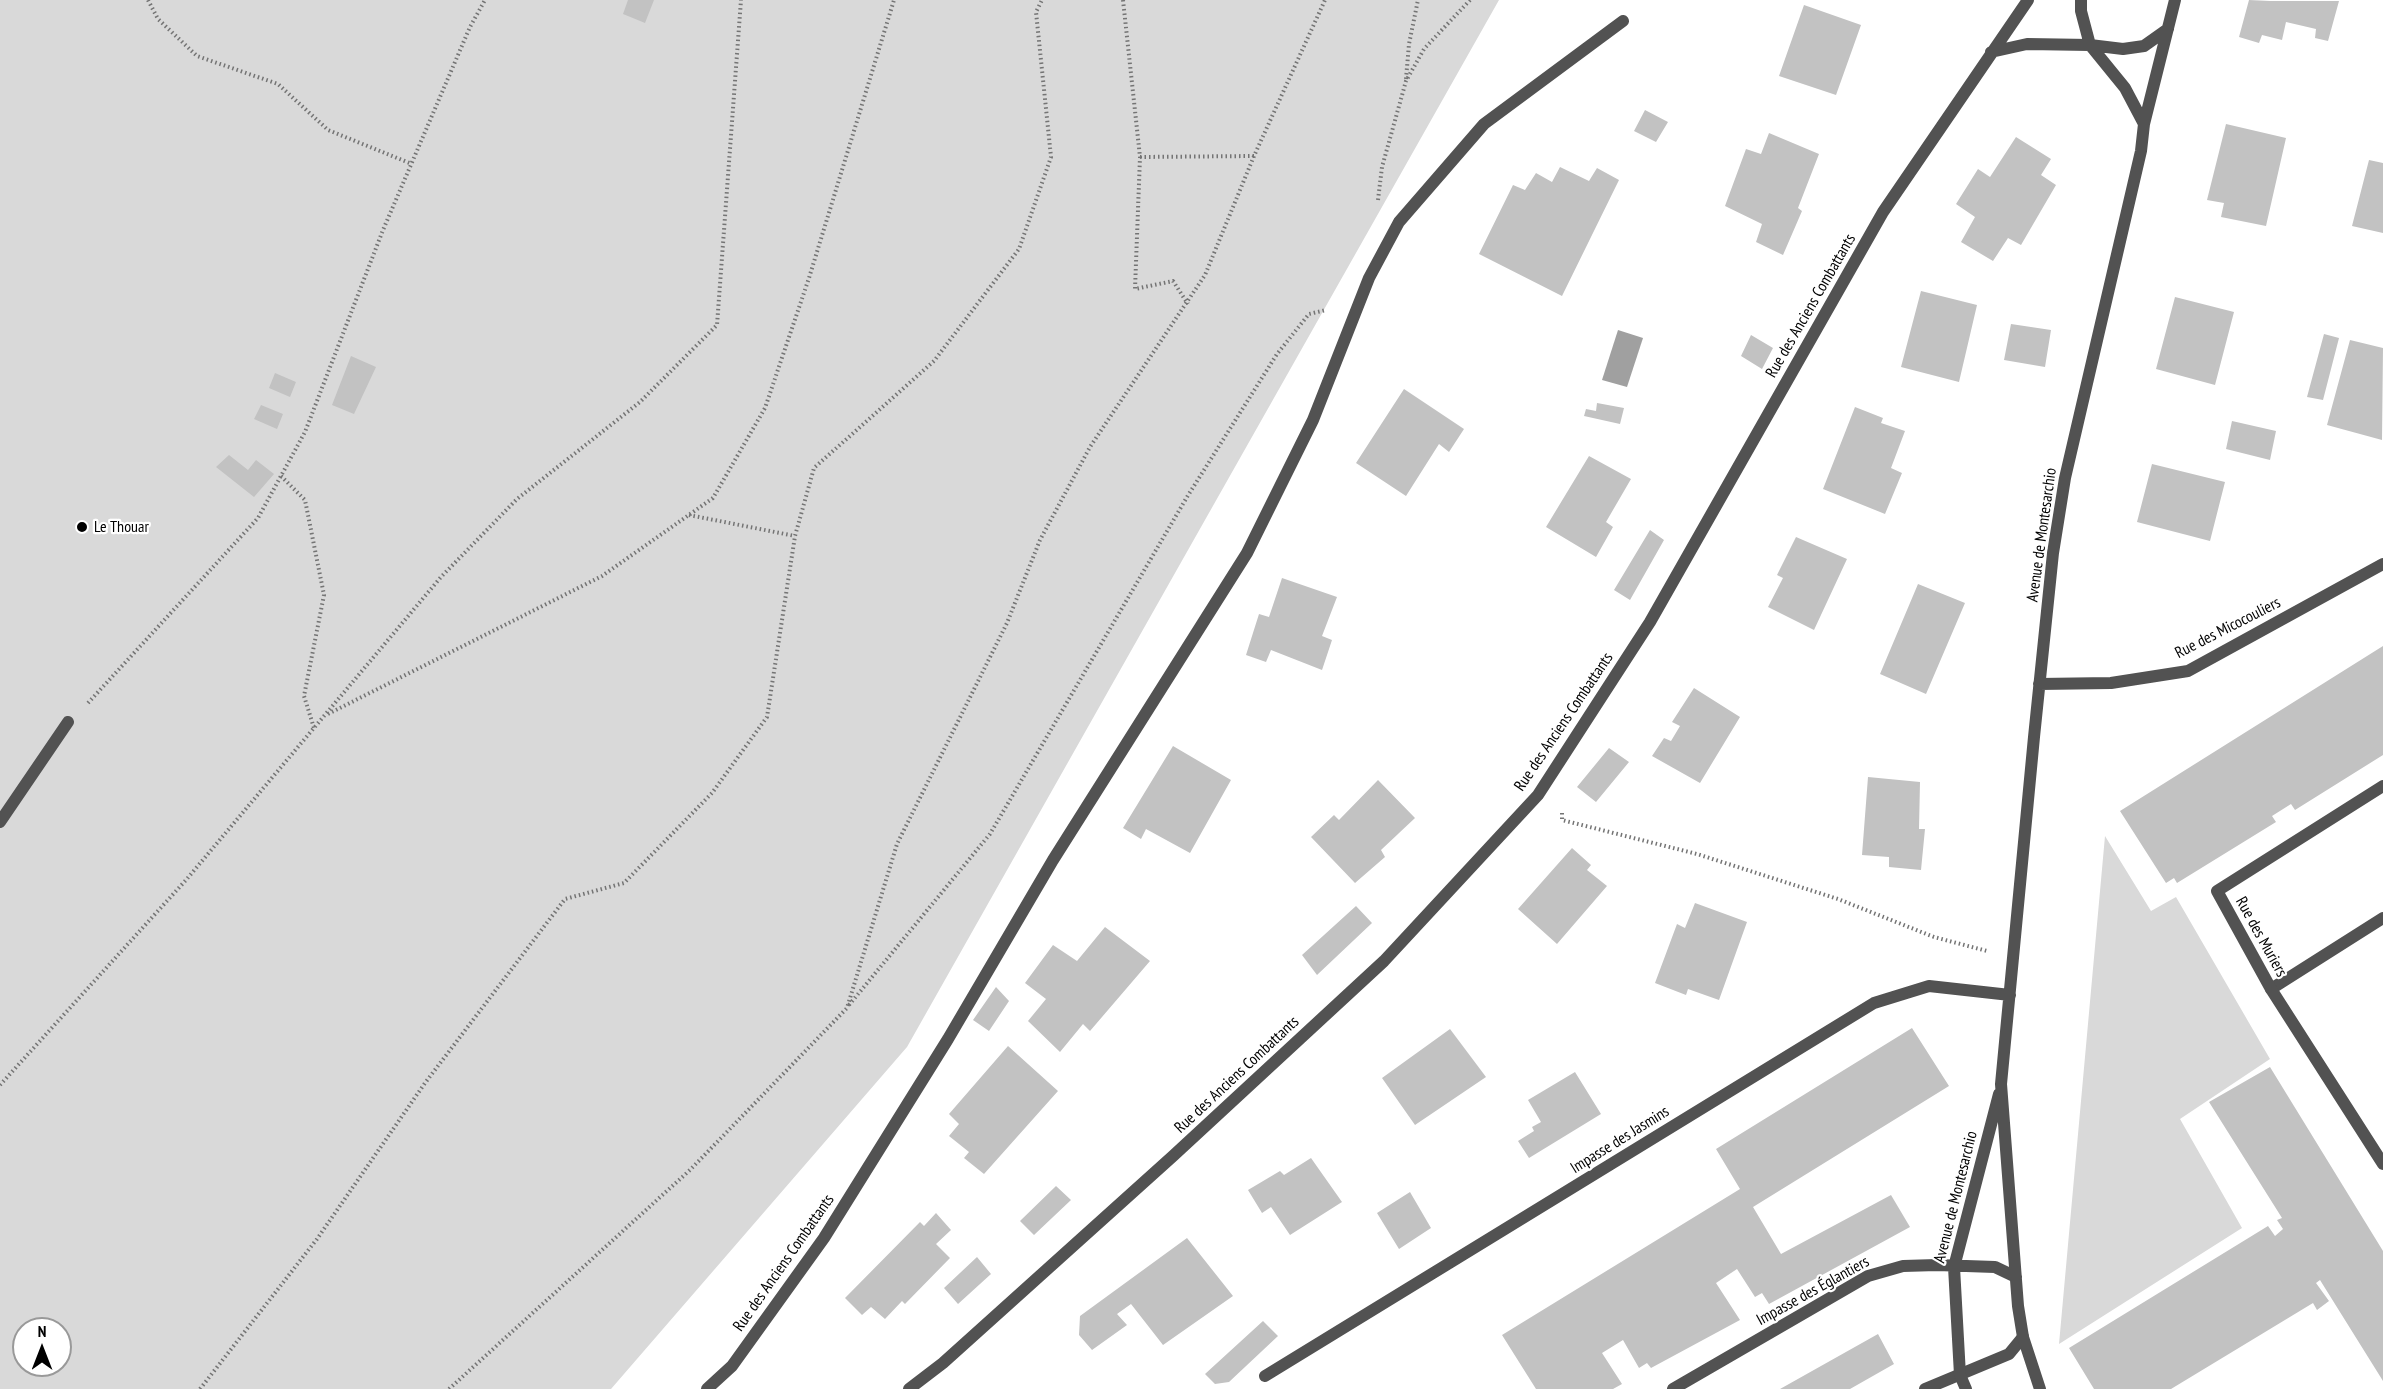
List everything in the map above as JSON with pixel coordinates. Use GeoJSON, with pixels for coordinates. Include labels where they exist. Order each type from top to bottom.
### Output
{"type":"FeatureCollection","features":[{"type":"Feature","properties":{"kind":"street","name":"Rue des Anciens Combattants"},"geometry":{"type":"LineString","coordinates":[[909,1389],[943,1363],[1173,1156],[1384,961],[1538,795],[1650,622],[1883,212],[2028,0]]}},
{"type":"Feature","properties":{"kind":"street"},"geometry":{"type":"LineString","coordinates":[[2081,0],[2080,11],[2090,45],[2125,88],[2144,124]]}},
{"type":"Feature","properties":{"kind":"street","name":"Avenue de Montesarchio"},"geometry":{"type":"LineString","coordinates":[[1966,1389],[1960,1375],[1954,1267],[2001,1084],[2053,553],[2065,478],[2141,151],[2144,124],[2175,0]]}},
{"type":"Feature","properties":{"kind":"street","name":"Rue des Anciens Combattants"},"geometry":{"type":"LineString","coordinates":[[707,1389],[732,1366],[824,1239],[948,1039],[1053,860],[1247,554],[1313,420],[1369,278],[1399,222],[1484,124],[1623,21]]}},
{"type":"Feature","properties":{"kind":"street"},"geometry":{"type":"LineString","coordinates":[[1991,52],[2027,44],[2090,45],[2123,49],[2144,46],[2168,29]]}},
{"type":"Feature","properties":{"kind":"street","name":"Rue des Micocouliers"},"geometry":{"type":"LineString","coordinates":[[2039,684],[2111,683],[2188,671],[2383,564]]}},
{"type":"Feature","properties":{"kind":"street"},"geometry":{"type":"LineString","coordinates":[[0,822],[68,722]]}},
{"type":"Feature","properties":{"kind":"street","name":"Rue des Muriers"},"geometry":{"type":"LineString","coordinates":[[2383,786],[2217,891],[2271,989],[2383,1164]]}},
{"type":"Feature","properties":{"kind":"street"},"geometry":{"type":"LineString","coordinates":[[2271,989],[2383,918]]}},
{"type":"Feature","properties":{"kind":"street","name":"Impasse des Jasmins"},"geometry":{"type":"LineString","coordinates":[[1265,1376],[1874,1003],[1929,986],[2010,994]]}},
{"type":"Feature","properties":{"kind":"street","name":"Avenue de Montesarchio"},"geometry":{"type":"LineString","coordinates":[[2001,1084],[2016,1277],[2024,1337],[2040,1389]]}},
{"type":"Feature","properties":{"kind":"street","name":"Impasse des Églantiers"},"geometry":{"type":"LineString","coordinates":[[1673,1389],[1868,1276],[1903,1266],[1995,1267],[2016,1277]]}},
{"type":"Feature","properties":{"kind":"street"},"geometry":{"type":"LineString","coordinates":[[1924,1389],[2009,1354],[2024,1337]]}},
{"type":"Feature","properties":{"kind":"path"},"geometry":{"type":"LineString","coordinates":[[148,0],[158,19],[197,56],[278,84],[328,130],[412,164]]}},
{"type":"Feature","properties":{"kind":"path"},"geometry":{"type":"LineString","coordinates":[[68,722],[121,670],[258,518],[305,432],[412,164],[470,27],[485,0]]}},
{"type":"Feature","properties":{"kind":"path"},"geometry":{"type":"LineString","coordinates":[[0,1085],[186,880],[441,577],[517,499],[640,402],[717,325],[741,0]]}},
{"type":"Feature","properties":{"kind":"path"},"geometry":{"type":"LineString","coordinates":[[325,715],[602,576],[713,498],[765,408],[809,278],[894,0]]}},
{"type":"Feature","properties":{"kind":"path"},"geometry":{"type":"LineString","coordinates":[[200,1389],[317,1239],[425,1083],[565,898],[624,883],[712,793],[767,717],[795,536],[814,468],[934,361],[1019,249],[1051,157],[1036,12],[1042,0]]}},
{"type":"Feature","properties":{"kind":"path"},"geometry":{"type":"LineString","coordinates":[[1123,0],[1140,157],[1135,289],[1173,281],[1188,304]]}},
{"type":"Feature","properties":{"kind":"path"},"geometry":{"type":"LineString","coordinates":[[847,1008],[897,844],[1007,624],[1040,540],[1090,447],[1188,304],[1205,275],[1254,156],[1325,0]]}},
{"type":"Feature","properties":{"kind":"path"},"geometry":{"type":"LineString","coordinates":[[1377,211],[1382,166],[1406,81],[1409,44],[1418,0]]}},
{"type":"Feature","properties":{"kind":"path"},"geometry":{"type":"LineString","coordinates":[[1406,81],[1424,49],[1470,0]]}},
{"type":"Feature","properties":{"kind":"path"},"geometry":{"type":"LineString","coordinates":[[1140,157],[1254,156]]}},
{"type":"Feature","properties":{"kind":"path"},"geometry":{"type":"LineString","coordinates":[[449,1389],[690,1170],[847,1008],[990,834],[1186,497],[1278,354],[1309,314],[1359,303]]}},
{"type":"Feature","properties":{"kind":"path"},"geometry":{"type":"LineString","coordinates":[[281,476],[305,500],[324,595],[304,696],[314,728]]}},
{"type":"Feature","properties":{"kind":"path"},"geometry":{"type":"LineString","coordinates":[[688,515],[795,536]]}},
{"type":"Feature","properties":{"kind":"path"},"geometry":{"type":"LineString","coordinates":[[1562,810],[1562,820],[1697,854],[1838,899],[1934,937],[2013,958]]}},
{"type":"Feature","properties":{"kind":"shaded area"},"geometry":{"type":"Polygon","coordinates":[[[0,0],[1499,0],[907,1047],[611,1389],[0,1389],[0,0]]]}},
{"type":"Feature","properties":{"kind":"shaded area"},"geometry":{"type":"Polygon","coordinates":[[[1618,330],[1643,338],[1627,387],[1602,380],[1618,330]]]}},
{"type":"Feature","properties":{"kind":"shaded area"},"geometry":{"type":"Polygon","coordinates":[[[2105,836],[2151,911],[2176,897],[2270,1059],[2180,1119],[2242,1228],[2059,1344],[2105,836]]]}},
{"type":"Feature","properties":{"kind":"building"},"geometry":{"type":"Polygon","coordinates":[[[628,0],[654,0],[645,23],[623,14],[628,0]]]}},
{"type":"Feature","properties":{"kind":"building"},"geometry":{"type":"Polygon","coordinates":[[[2249,0],[2339,1],[2328,41],[2315,38],[2316,29],[2286,22],[2282,40],[2262,35],[2259,43],[2239,37],[2249,0]]]}},
{"type":"Feature","properties":{"kind":"building"},"geometry":{"type":"Polygon","coordinates":[[[1804,5],[1861,25],[1836,95],[1779,76],[1804,5]]]}},
{"type":"Feature","properties":{"kind":"building"},"geometry":{"type":"Polygon","coordinates":[[[1645,110],[1668,122],[1656,142],[1634,131],[1645,110]]]}},
{"type":"Feature","properties":{"kind":"building"},"geometry":{"type":"Polygon","coordinates":[[[2226,124],[2286,138],[2266,226],[2221,217],[2224,203],[2207,200],[2226,124]]]}},
{"type":"Feature","properties":{"kind":"building"},"geometry":{"type":"Polygon","coordinates":[[[1769,133],[1819,154],[1798,208],[1802,211],[1783,255],[1756,242],[1762,224],[1725,206],[1746,149],[1761,154],[1769,133]]]}},
{"type":"Feature","properties":{"kind":"building"},"geometry":{"type":"Polygon","coordinates":[[[2016,137],[2051,159],[2041,175],[2056,185],[2021,245],[2008,238],[1993,261],[1961,242],[1975,217],[1956,204],[1978,169],[1990,177],[2016,137]]]}},
{"type":"Feature","properties":{"kind":"building"},"geometry":{"type":"Polygon","coordinates":[[[2369,160],[2383,163],[2383,233],[2352,226],[2369,160]]]}},
{"type":"Feature","properties":{"kind":"building"},"geometry":{"type":"Polygon","coordinates":[[[1560,167],[1589,181],[1597,168],[1619,180],[1562,296],[1479,254],[1513,185],[1525,190],[1536,173],[1552,182],[1560,167]]]}},
{"type":"Feature","properties":{"kind":"building"},"geometry":{"type":"Polygon","coordinates":[[[1921,291],[1977,305],[1959,382],[1901,367],[1921,291]]]}},
{"type":"Feature","properties":{"kind":"building"},"geometry":{"type":"Polygon","coordinates":[[[2175,297],[2234,312],[2215,385],[2156,369],[2175,297]]]}},
{"type":"Feature","properties":{"kind":"building"},"geometry":{"type":"Polygon","coordinates":[[[2011,324],[2051,330],[2045,367],[2004,360],[2011,324]]]}},
{"type":"Feature","properties":{"kind":"building"},"geometry":{"type":"Polygon","coordinates":[[[2324,334],[2339,338],[2323,400],[2307,397],[2324,334]]]}},
{"type":"Feature","properties":{"kind":"building"},"geometry":{"type":"Polygon","coordinates":[[[1751,335],[1773,348],[1762,369],[1741,356],[1751,335]]]}},
{"type":"Feature","properties":{"kind":"building"},"geometry":{"type":"Polygon","coordinates":[[[2350,340],[2383,348],[2382,440],[2327,425],[2350,340]]]}},
{"type":"Feature","properties":{"kind":"building"},"geometry":{"type":"Polygon","coordinates":[[[351,356],[376,367],[354,414],[332,405],[351,356]]]}},
{"type":"Feature","properties":{"kind":"building"},"geometry":{"type":"Polygon","coordinates":[[[275,373],[296,382],[290,397],[269,388],[275,373]]]}},
{"type":"Feature","properties":{"kind":"building"},"geometry":{"type":"Polygon","coordinates":[[[1404,389],[1464,429],[1449,452],[1439,444],[1406,496],[1356,463],[1404,389]]]}},
{"type":"Feature","properties":{"kind":"building"},"geometry":{"type":"Polygon","coordinates":[[[1597,403],[1624,408],[1620,424],[1584,416],[1586,409],[1596,411],[1597,403]]]}},
{"type":"Feature","properties":{"kind":"building"},"geometry":{"type":"Polygon","coordinates":[[[261,405],[283,414],[277,429],[254,419],[261,405]]]}},
{"type":"Feature","properties":{"kind":"building"},"geometry":{"type":"Polygon","coordinates":[[[1855,407],[1883,418],[1881,423],[1905,431],[1891,468],[1902,473],[1885,514],[1823,489],[1855,407]]]}},
{"type":"Feature","properties":{"kind":"building"},"geometry":{"type":"Polygon","coordinates":[[[2232,421],[2276,431],[2270,460],[2226,449],[2232,421]]]}},
{"type":"Feature","properties":{"kind":"building"},"geometry":{"type":"Polygon","coordinates":[[[229,455],[248,470],[256,460],[274,474],[254,497],[216,467],[229,455]]]}},
{"type":"Feature","properties":{"kind":"building"},"geometry":{"type":"Polygon","coordinates":[[[1589,456],[1631,479],[1606,522],[1613,527],[1596,557],[1546,527],[1589,456]]]}},
{"type":"Feature","properties":{"kind":"building"},"geometry":{"type":"Polygon","coordinates":[[[2152,464],[2225,482],[2210,541],[2137,522],[2152,464]]]}},
{"type":"Feature","properties":{"kind":"building"},"geometry":{"type":"Polygon","coordinates":[[[1650,530],[1664,540],[1630,600],[1614,590],[1650,530]]]}},
{"type":"Feature","properties":{"kind":"building"},"geometry":{"type":"Polygon","coordinates":[[[1796,537],[1847,559],[1814,630],[1768,607],[1783,578],[1777,575],[1796,537]]]}},
{"type":"Feature","properties":{"kind":"building"},"geometry":{"type":"Polygon","coordinates":[[[1282,578],[1337,597],[1322,636],[1332,640],[1322,670],[1271,650],[1266,662],[1246,655],[1259,614],[1269,617],[1282,578]]]}},
{"type":"Feature","properties":{"kind":"building"},"geometry":{"type":"Polygon","coordinates":[[[1918,584],[1965,603],[1926,694],[1880,674],[1918,584]]]}},
{"type":"Feature","properties":{"kind":"building"},"geometry":{"type":"Polygon","coordinates":[[[2383,646],[2383,755],[2295,810],[2291,804],[2272,816],[2276,822],[2177,883],[2174,878],[2166,883],[2120,811],[2383,646]]]}},
{"type":"Feature","properties":{"kind":"building"},"geometry":{"type":"Polygon","coordinates":[[[1694,688],[1740,717],[1700,783],[1652,756],[1664,738],[1671,741],[1680,726],[1672,722],[1694,688]]]}},
{"type":"Feature","properties":{"kind":"building"},"geometry":{"type":"Polygon","coordinates":[[[1173,746],[1231,780],[1190,853],[1146,829],[1141,839],[1123,828],[1173,746]]]}},
{"type":"Feature","properties":{"kind":"building"},"geometry":{"type":"Polygon","coordinates":[[[1609,748],[1629,762],[1596,802],[1577,787],[1609,748]]]}},
{"type":"Feature","properties":{"kind":"building"},"geometry":{"type":"Polygon","coordinates":[[[1868,777],[1920,782],[1919,829],[1925,829],[1921,870],[1889,867],[1889,857],[1862,855],[1868,777]]]}},
{"type":"Feature","properties":{"kind":"building"},"geometry":{"type":"Polygon","coordinates":[[[1378,780],[1415,818],[1381,850],[1385,857],[1355,883],[1311,837],[1334,815],[1339,820],[1378,780]]]}},
{"type":"Feature","properties":{"kind":"building"},"geometry":{"type":"Polygon","coordinates":[[[1572,848],[1591,865],[1587,870],[1607,886],[1557,944],[1518,909],[1572,848]]]}},
{"type":"Feature","properties":{"kind":"building"},"geometry":{"type":"Polygon","coordinates":[[[1695,903],[1747,922],[1719,1000],[1688,989],[1686,995],[1655,983],[1677,924],[1685,928],[1695,903]]]}},
{"type":"Feature","properties":{"kind":"building"},"geometry":{"type":"Polygon","coordinates":[[[1356,906],[1372,923],[1317,975],[1302,955],[1356,906]]]}},
{"type":"Feature","properties":{"kind":"building"},"geometry":{"type":"Polygon","coordinates":[[[1105,927],[1150,961],[1090,1031],[1083,1024],[1060,1052],[1028,1021],[1046,999],[1025,983],[1053,945],[1077,961],[1105,927]]]}},
{"type":"Feature","properties":{"kind":"building"},"geometry":{"type":"Polygon","coordinates":[[[996,987],[1009,1001],[989,1031],[973,1020],[996,987]]]}},
{"type":"Feature","properties":{"kind":"building"},"geometry":{"type":"Polygon","coordinates":[[[1912,1028],[1949,1086],[1753,1207],[1781,1254],[1891,1195],[1910,1227],[1769,1304],[1762,1293],[1755,1297],[1737,1269],[1716,1283],[1740,1320],[1651,1368],[1647,1363],[1639,1368],[1623,1340],[1602,1353],[1622,1384],[1613,1389],[1536,1389],[1502,1335],[1740,1189],[1716,1149],[1912,1028]]]}},
{"type":"Feature","properties":{"kind":"building"},"geometry":{"type":"Polygon","coordinates":[[[1450,1029],[1486,1077],[1415,1125],[1382,1078],[1450,1029]]]}},
{"type":"Feature","properties":{"kind":"building"},"geometry":{"type":"Polygon","coordinates":[[[1008,1046],[1058,1091],[984,1174],[964,1158],[969,1152],[949,1136],[959,1124],[949,1114],[1008,1046]]]}},
{"type":"Feature","properties":{"kind":"building"},"geometry":{"type":"Polygon","coordinates":[[[2270,1067],[2383,1251],[2383,1381],[2320,1280],[2316,1283],[2329,1301],[2317,1310],[2313,1303],[2171,1389],[2094,1389],[2069,1348],[2268,1226],[2275,1236],[2283,1229],[2277,1220],[2282,1218],[2209,1102],[2270,1067]]]}},
{"type":"Feature","properties":{"kind":"building"},"geometry":{"type":"Polygon","coordinates":[[[1575,1072],[1601,1114],[1529,1158],[1518,1141],[1534,1131],[1532,1127],[1541,1122],[1528,1100],[1575,1072]]]}},
{"type":"Feature","properties":{"kind":"building"},"geometry":{"type":"Polygon","coordinates":[[[1311,1158],[1342,1202],[1290,1235],[1271,1207],[1262,1213],[1248,1190],[1280,1171],[1284,1175],[1311,1158]]]}},
{"type":"Feature","properties":{"kind":"building"},"geometry":{"type":"Polygon","coordinates":[[[1056,1186],[1071,1200],[1034,1235],[1020,1221],[1056,1186]]]}},
{"type":"Feature","properties":{"kind":"building"},"geometry":{"type":"Polygon","coordinates":[[[1410,1192],[1431,1228],[1399,1249],[1377,1213],[1410,1192]]]}},
{"type":"Feature","properties":{"kind":"building"},"geometry":{"type":"Polygon","coordinates":[[[936,1213],[951,1230],[936,1244],[950,1258],[905,1304],[902,1301],[885,1319],[871,1307],[862,1315],[845,1298],[920,1222],[924,1226],[936,1213]]]}},
{"type":"Feature","properties":{"kind":"building"},"geometry":{"type":"Polygon","coordinates":[[[1187,1238],[1233,1296],[1163,1345],[1131,1304],[1117,1314],[1127,1325],[1092,1350],[1079,1335],[1080,1316],[1187,1238]]]}},
{"type":"Feature","properties":{"kind":"building"},"geometry":{"type":"Polygon","coordinates":[[[977,1257],[991,1274],[958,1304],[944,1288],[977,1257]]]}},
{"type":"Feature","properties":{"kind":"building"},"geometry":{"type":"Polygon","coordinates":[[[1263,1321],[1278,1336],[1229,1382],[1215,1384],[1205,1374],[1263,1321]]]}},
{"type":"Feature","properties":{"kind":"building"},"geometry":{"type":"Polygon","coordinates":[[[1878,1334],[1894,1364],[1850,1389],[1780,1389],[1878,1334]]]}},
{"type":"Feature","properties":{"kind":"place","name":"Le Thouar"},"geometry":{"type":"Point","coordinates":[82,527]}}]}
